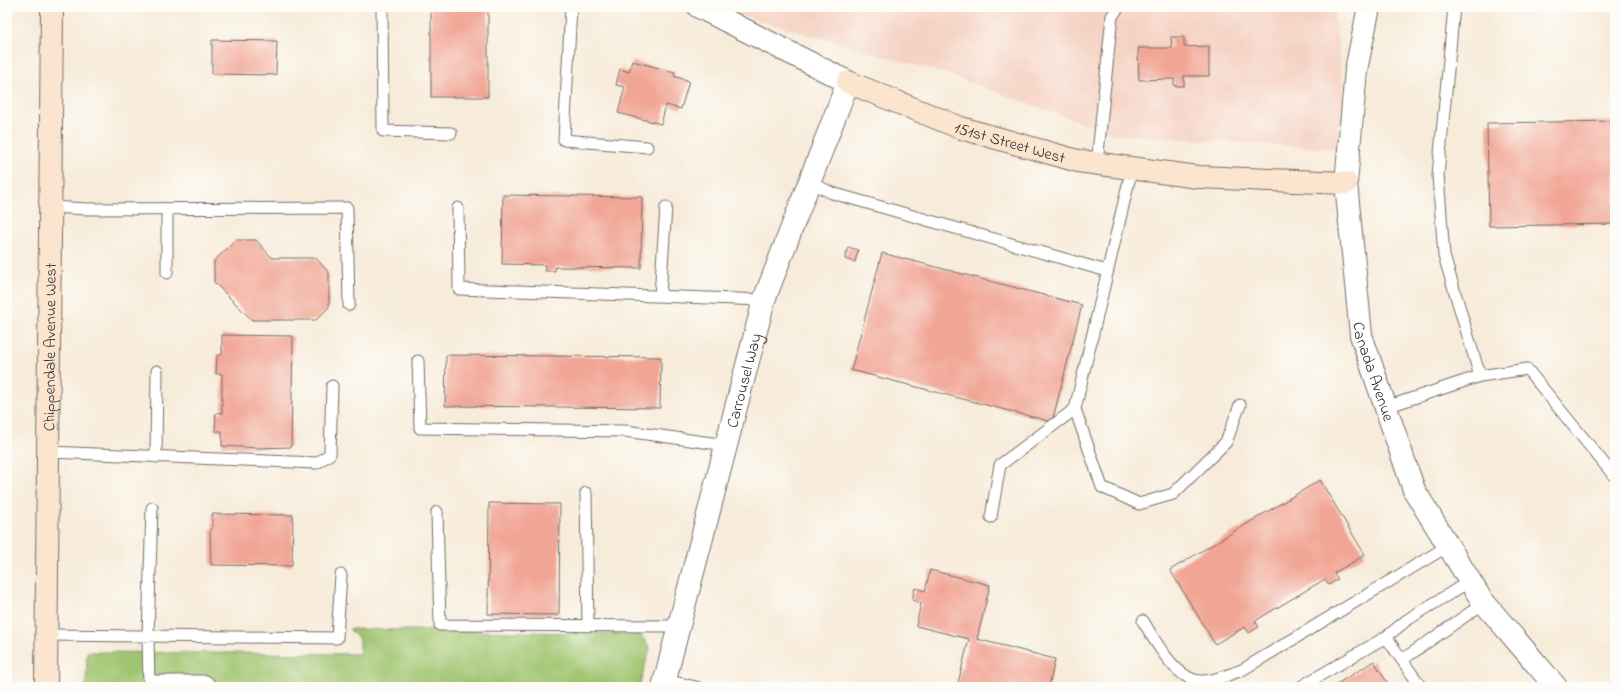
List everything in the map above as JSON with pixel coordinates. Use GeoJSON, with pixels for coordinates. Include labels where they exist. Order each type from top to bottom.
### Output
{"type":"FeatureCollection","features":[{"type":"Feature","properties":{"kind":"street","name":"Chippendale Avenue West"},"geometry":{"type":"LineString","coordinates":[[46,687],[52,7]]}},
{"type":"Feature","properties":{"kind":"street","name":"151st Street West"},"geometry":{"type":"LineString","coordinates":[[699,7],[848,82],[961,128],[1078,161],[1198,177],[1346,183]]}},
{"type":"Feature","properties":{"kind":"street","name":"Canada Avenue"},"geometry":{"type":"LineString","coordinates":[[1369,7],[1356,70],[1346,183],[1361,335],[1414,490],[1484,603],[1556,687]]}},
{"type":"Feature","properties":{"kind":"street","name":"Carrousel Way"},"geometry":{"type":"LineString","coordinates":[[664,684],[764,300],[848,82]]}},
{"type":"Feature","properties":{"kind":"lane"},"geometry":{"type":"LineString","coordinates":[[382,7],[383,131],[452,133]]}},
{"type":"Feature","properties":{"kind":"lane"},"geometry":{"type":"LineString","coordinates":[[571,7],[564,140],[647,147]]}},
{"type":"Feature","properties":{"kind":"lane"},"geometry":{"type":"LineString","coordinates":[[1097,163],[1112,16],[1119,7]]}},
{"type":"Feature","properties":{"kind":"lane"},"geometry":{"type":"LineString","coordinates":[[1454,7],[1438,175],[1444,256],[1480,376]]}},
{"type":"Feature","properties":{"kind":"lane"},"geometry":{"type":"LineString","coordinates":[[1132,168],[1075,409],[1102,487],[1139,504],[1172,494],[1226,442],[1240,405]]}},
{"type":"Feature","properties":{"kind":"lane"},"geometry":{"type":"LineString","coordinates":[[809,182],[832,193],[1108,271]]}},
{"type":"Feature","properties":{"kind":"lane"},"geometry":{"type":"LineString","coordinates":[[50,207],[89,209],[347,208],[349,305]]}},
{"type":"Feature","properties":{"kind":"lane"},"geometry":{"type":"LineString","coordinates":[[660,296],[666,207]]}},
{"type":"Feature","properties":{"kind":"lane"},"geometry":{"type":"LineString","coordinates":[[458,208],[459,289],[764,300]]}},
{"type":"Feature","properties":{"kind":"lane"},"geometry":{"type":"LineString","coordinates":[[166,209],[166,274]]}},
{"type":"Feature","properties":{"kind":"lane"},"geometry":{"type":"LineString","coordinates":[[418,361],[420,428],[625,431],[726,446]]}},
{"type":"Feature","properties":{"kind":"lane"},"geometry":{"type":"LineString","coordinates":[[1386,407],[1480,376],[1527,369],[1615,477]]}},
{"type":"Feature","properties":{"kind":"lane"},"geometry":{"type":"LineString","coordinates":[[156,457],[157,371]]}},
{"type":"Feature","properties":{"kind":"lane"},"geometry":{"type":"LineString","coordinates":[[48,452],[317,463],[330,454],[332,386]]}},
{"type":"Feature","properties":{"kind":"lane"},"geometry":{"type":"LineString","coordinates":[[990,517],[1000,465],[1075,409]]}},
{"type":"Feature","properties":{"kind":"lane"},"geometry":{"type":"LineString","coordinates":[[586,493],[588,626]]}},
{"type":"Feature","properties":{"kind":"lane"},"geometry":{"type":"LineString","coordinates":[[152,508],[148,636],[149,684],[206,681],[212,687]]}},
{"type":"Feature","properties":{"kind":"lane"},"geometry":{"type":"LineString","coordinates":[[437,512],[440,625],[679,626]]}},
{"type":"Feature","properties":{"kind":"lane"},"geometry":{"type":"LineString","coordinates":[[1143,621],[1167,658],[1186,677],[1202,681],[1222,677],[1242,670],[1448,546]]}},
{"type":"Feature","properties":{"kind":"lane"},"geometry":{"type":"LineString","coordinates":[[46,635],[337,638],[340,575]]}},
{"type":"Feature","properties":{"kind":"lane"},"geometry":{"type":"LineString","coordinates":[[1300,687],[1386,637],[1407,620],[1470,581]]}},
{"type":"Feature","properties":{"kind":"lane"},"geometry":{"type":"LineString","coordinates":[[1402,660],[1484,603]]}},
{"type":"Feature","properties":{"kind":"lane"},"geometry":{"type":"LineString","coordinates":[[1386,637],[1421,687]]}},
{"type":"Feature","properties":{"kind":"lane"},"geometry":{"type":"LineString","coordinates":[[664,684],[696,687]]}},
{"type":"Feature","properties":{"kind":"shaded area"},"geometry":{"type":"Polygon","coordinates":[[[713,7],[1334,7],[1349,150],[1113,134],[946,74],[713,7]]]}},
{"type":"Feature","properties":{"kind":"green space"},"geometry":{"type":"Polygon","coordinates":[[[349,629],[640,634],[650,648],[639,687],[86,687],[87,652],[360,654],[360,640],[349,629]]]}},
{"type":"Feature","properties":{"kind":"building"},"geometry":{"type":"Polygon","coordinates":[[[431,7],[488,7],[488,97],[431,97],[431,7]]]}},
{"type":"Feature","properties":{"kind":"building"},"geometry":{"type":"Polygon","coordinates":[[[1171,37],[1184,37],[1184,47],[1209,46],[1209,76],[1184,76],[1184,86],[1174,86],[1174,79],[1139,80],[1138,48],[1172,48],[1171,37]]]}},
{"type":"Feature","properties":{"kind":"building"},"geometry":{"type":"Polygon","coordinates":[[[212,40],[277,41],[276,75],[212,74],[212,40]]]}},
{"type":"Feature","properties":{"kind":"building"},"geometry":{"type":"Polygon","coordinates":[[[632,61],[675,72],[674,76],[689,81],[681,109],[666,105],[661,124],[618,113],[625,87],[616,85],[620,69],[629,72],[632,61]]]}},
{"type":"Feature","properties":{"kind":"building"},"geometry":{"type":"Polygon","coordinates":[[[1615,121],[1615,224],[1489,226],[1487,123],[1615,121]]]}},
{"type":"Feature","properties":{"kind":"building"},"geometry":{"type":"Polygon","coordinates":[[[503,195],[642,197],[641,268],[555,267],[555,271],[545,271],[545,265],[502,264],[503,195]]]}},
{"type":"Feature","properties":{"kind":"building"},"geometry":{"type":"Polygon","coordinates":[[[236,240],[256,240],[272,258],[316,258],[329,273],[329,307],[316,320],[252,320],[214,282],[214,261],[236,240]]]}},
{"type":"Feature","properties":{"kind":"building"},"geometry":{"type":"Polygon","coordinates":[[[848,247],[858,250],[855,262],[845,259],[848,247]]]}},
{"type":"Feature","properties":{"kind":"building"},"geometry":{"type":"Polygon","coordinates":[[[882,253],[1082,305],[1052,422],[851,370],[882,253]]]}},
{"type":"Feature","properties":{"kind":"building"},"geometry":{"type":"Polygon","coordinates":[[[222,335],[293,336],[291,447],[259,448],[222,446],[222,431],[215,431],[216,413],[222,413],[222,374],[216,374],[217,355],[222,355],[222,335]]]}},
{"type":"Feature","properties":{"kind":"building"},"geometry":{"type":"Polygon","coordinates":[[[446,355],[661,357],[660,408],[445,406],[446,355]]]}},
{"type":"Feature","properties":{"kind":"building"},"geometry":{"type":"Polygon","coordinates":[[[1320,480],[1365,555],[1334,573],[1338,579],[1329,585],[1325,579],[1255,621],[1259,627],[1249,633],[1245,627],[1215,644],[1170,570],[1320,480]]]}},
{"type":"Feature","properties":{"kind":"building"},"geometry":{"type":"Polygon","coordinates":[[[489,503],[560,504],[559,615],[488,614],[489,503]]]}},
{"type":"Feature","properties":{"kind":"building"},"geometry":{"type":"Polygon","coordinates":[[[212,514],[293,515],[292,566],[211,565],[210,529],[212,529],[212,514]]]}},
{"type":"Feature","properties":{"kind":"building"},"geometry":{"type":"Polygon","coordinates":[[[930,570],[990,585],[977,639],[1055,659],[1049,687],[957,687],[969,639],[916,626],[921,603],[912,600],[915,588],[925,591],[930,570]]]}},
{"type":"Feature","properties":{"kind":"building"},"geometry":{"type":"Polygon","coordinates":[[[1374,661],[1390,687],[1332,687],[1374,661]]]}}]}
